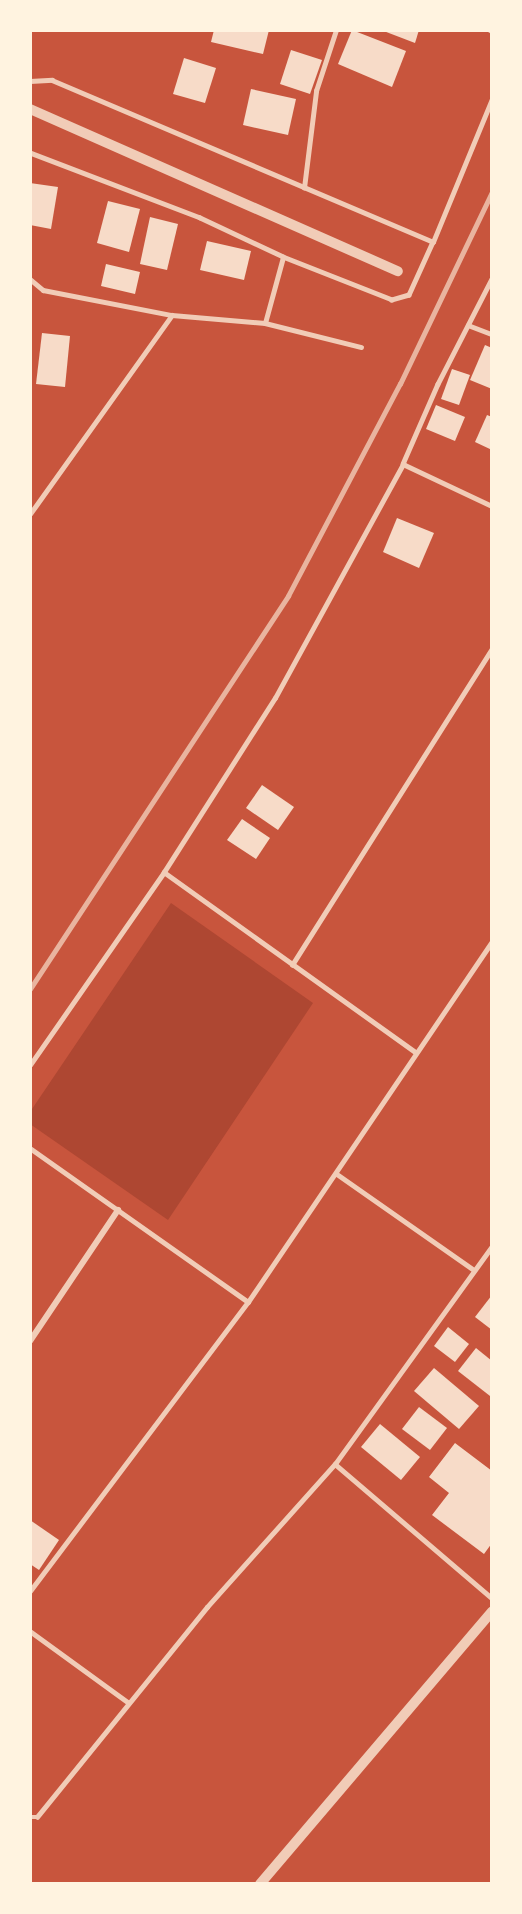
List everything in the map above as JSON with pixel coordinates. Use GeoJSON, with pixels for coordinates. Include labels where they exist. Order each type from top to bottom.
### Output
{"type":"FeatureCollection","features":[{"type":"Feature","properties":{"kind":"street"},"geometry":{"type":"LineString","coordinates":[[30,109],[398,271]]}},
{"type":"Feature","properties":{"kind":"street"},"geometry":{"type":"LineString","coordinates":[[30,1341],[118,1210]]}},
{"type":"Feature","properties":{"kind":"street"},"geometry":{"type":"LineString","coordinates":[[260,1884],[492,1611]]}},
{"type":"Feature","properties":{"kind":"lane"},"geometry":{"type":"LineString","coordinates":[[304,188],[316,91],[336,30]]}},
{"type":"Feature","properties":{"kind":"lane"},"geometry":{"type":"LineString","coordinates":[[30,81],[52,80],[433,242]]}},
{"type":"Feature","properties":{"kind":"lane"},"geometry":{"type":"LineString","coordinates":[[30,153],[200,218],[284,257],[392,300],[409,295],[492,99]]}},
{"type":"Feature","properties":{"kind":"lane"},"geometry":{"type":"LineString","coordinates":[[265,323],[284,257]]}},
{"type":"Feature","properties":{"kind":"lane"},"geometry":{"type":"LineString","coordinates":[[30,279],[44,290],[172,315],[265,323],[361,347]]}},
{"type":"Feature","properties":{"kind":"lane"},"geometry":{"type":"LineString","coordinates":[[30,1065],[164,872],[275,698],[403,464],[492,279]]}},
{"type":"Feature","properties":{"kind":"lane"},"geometry":{"type":"LineString","coordinates":[[30,514],[172,315]]}},
{"type":"Feature","properties":{"kind":"lane"},"geometry":{"type":"LineString","coordinates":[[468,325],[492,334]]}},
{"type":"Feature","properties":{"kind":"lane"},"geometry":{"type":"LineString","coordinates":[[403,464],[492,506]]}},
{"type":"Feature","properties":{"kind":"lane"},"geometry":{"type":"LineString","coordinates":[[292,965],[492,649]]}},
{"type":"Feature","properties":{"kind":"lane"},"geometry":{"type":"LineString","coordinates":[[164,872],[415,1052]]}},
{"type":"Feature","properties":{"kind":"lane"},"geometry":{"type":"LineString","coordinates":[[30,1591],[248,1302],[337,1174],[415,1052],[492,942]]}},
{"type":"Feature","properties":{"kind":"lane"},"geometry":{"type":"LineString","coordinates":[[30,1148],[248,1302]]}},
{"type":"Feature","properties":{"kind":"lane"},"geometry":{"type":"LineString","coordinates":[[337,1174],[474,1270]]}},
{"type":"Feature","properties":{"kind":"lane"},"geometry":{"type":"LineString","coordinates":[[30,1817],[37,1816],[207,1607],[335,1464],[492,1245]]}},
{"type":"Feature","properties":{"kind":"lane"},"geometry":{"type":"LineString","coordinates":[[335,1464],[492,1598]]}},
{"type":"Feature","properties":{"kind":"lane"},"geometry":{"type":"LineString","coordinates":[[30,1631],[129,1703]]}},
{"type":"Feature","properties":{"kind":"shaded area"},"geometry":{"type":"Polygon","coordinates":[[[171,903],[313,1003],[168,1220],[30,1124],[30,1112],[171,903]]]}},
{"type":"Feature","properties":{"kind":"building"},"geometry":{"type":"Polygon","coordinates":[[[214,30],[269,30],[263,54],[211,42],[214,30]]]}},
{"type":"Feature","properties":{"kind":"building"},"geometry":{"type":"Polygon","coordinates":[[[352,30],[406,51],[392,87],[338,64],[352,30]]]}},
{"type":"Feature","properties":{"kind":"building"},"geometry":{"type":"Polygon","coordinates":[[[381,30],[419,30],[415,43],[381,30]]]}},
{"type":"Feature","properties":{"kind":"building"},"geometry":{"type":"Polygon","coordinates":[[[291,50],[322,60],[310,94],[280,84],[291,50]]]}},
{"type":"Feature","properties":{"kind":"building"},"geometry":{"type":"Polygon","coordinates":[[[184,58],[216,68],[205,103],[173,94],[184,58]]]}},
{"type":"Feature","properties":{"kind":"building"},"geometry":{"type":"Polygon","coordinates":[[[251,89],[296,99],[288,135],[243,125],[251,89]]]}},
{"type":"Feature","properties":{"kind":"building"},"geometry":{"type":"Polygon","coordinates":[[[30,183],[58,187],[51,229],[30,225],[30,183]]]}},
{"type":"Feature","properties":{"kind":"building"},"geometry":{"type":"Polygon","coordinates":[[[108,201],[140,209],[129,252],[97,243],[108,201]]]}},
{"type":"Feature","properties":{"kind":"building"},"geometry":{"type":"Polygon","coordinates":[[[150,217],[178,224],[167,270],[140,264],[150,217]]]}},
{"type":"Feature","properties":{"kind":"building"},"geometry":{"type":"Polygon","coordinates":[[[207,241],[251,251],[244,280],[200,270],[207,241]]]}},
{"type":"Feature","properties":{"kind":"building"},"geometry":{"type":"Polygon","coordinates":[[[106,264],[140,272],[135,294],[101,286],[106,264]]]}},
{"type":"Feature","properties":{"kind":"building"},"geometry":{"type":"Polygon","coordinates":[[[42,333],[70,336],[65,387],[36,384],[42,333]]]}},
{"type":"Feature","properties":{"kind":"building"},"geometry":{"type":"Polygon","coordinates":[[[485,345],[492,348],[492,389],[470,380],[485,345]]]}},
{"type":"Feature","properties":{"kind":"building"},"geometry":{"type":"Polygon","coordinates":[[[452,369],[470,375],[459,405],[441,399],[452,369]]]}},
{"type":"Feature","properties":{"kind":"building"},"geometry":{"type":"Polygon","coordinates":[[[436,405],[465,417],[455,441],[426,429],[436,405]]]}},
{"type":"Feature","properties":{"kind":"building"},"geometry":{"type":"Polygon","coordinates":[[[487,415],[492,417],[492,450],[475,442],[487,415]]]}},
{"type":"Feature","properties":{"kind":"building"},"geometry":{"type":"Polygon","coordinates":[[[397,518],[434,533],[419,568],[383,552],[397,518]]]}},
{"type":"Feature","properties":{"kind":"building"},"geometry":{"type":"Polygon","coordinates":[[[262,785],[294,807],[278,830],[246,808],[262,785]]]}},
{"type":"Feature","properties":{"kind":"building"},"geometry":{"type":"Polygon","coordinates":[[[242,819],[270,838],[256,859],[227,840],[242,819]]]}},
{"type":"Feature","properties":{"kind":"building"},"geometry":{"type":"Polygon","coordinates":[[[492,1295],[492,1330],[475,1317],[492,1295]]]}},
{"type":"Feature","properties":{"kind":"building"},"geometry":{"type":"Polygon","coordinates":[[[448,1327],[469,1344],[455,1362],[434,1346],[448,1327]]]}},
{"type":"Feature","properties":{"kind":"building"},"geometry":{"type":"Polygon","coordinates":[[[476,1348],[492,1361],[490,1396],[458,1371],[476,1348]]]}},
{"type":"Feature","properties":{"kind":"building"},"geometry":{"type":"Polygon","coordinates":[[[434,1368],[479,1406],[459,1429],[414,1391],[434,1368]]]}},
{"type":"Feature","properties":{"kind":"building"},"geometry":{"type":"Polygon","coordinates":[[[419,1407],[447,1428],[430,1450],[402,1429],[419,1407]]]}},
{"type":"Feature","properties":{"kind":"building"},"geometry":{"type":"Polygon","coordinates":[[[380,1424],[420,1457],[401,1480],[361,1447],[380,1424]]]}},
{"type":"Feature","properties":{"kind":"building"},"geometry":{"type":"Polygon","coordinates":[[[455,1443],[492,1471],[492,1543],[484,1554],[432,1515],[449,1493],[429,1477],[455,1443]]]}},
{"type":"Feature","properties":{"kind":"building"},"geometry":{"type":"Polygon","coordinates":[[[30,1520],[59,1540],[39,1570],[30,1564],[30,1520]]]}},
{"type":"Feature","properties":{"kind":"railway"},"geometry":{"type":"LineString","coordinates":[[30,989],[288,596],[400,384],[492,192]]}}]}
